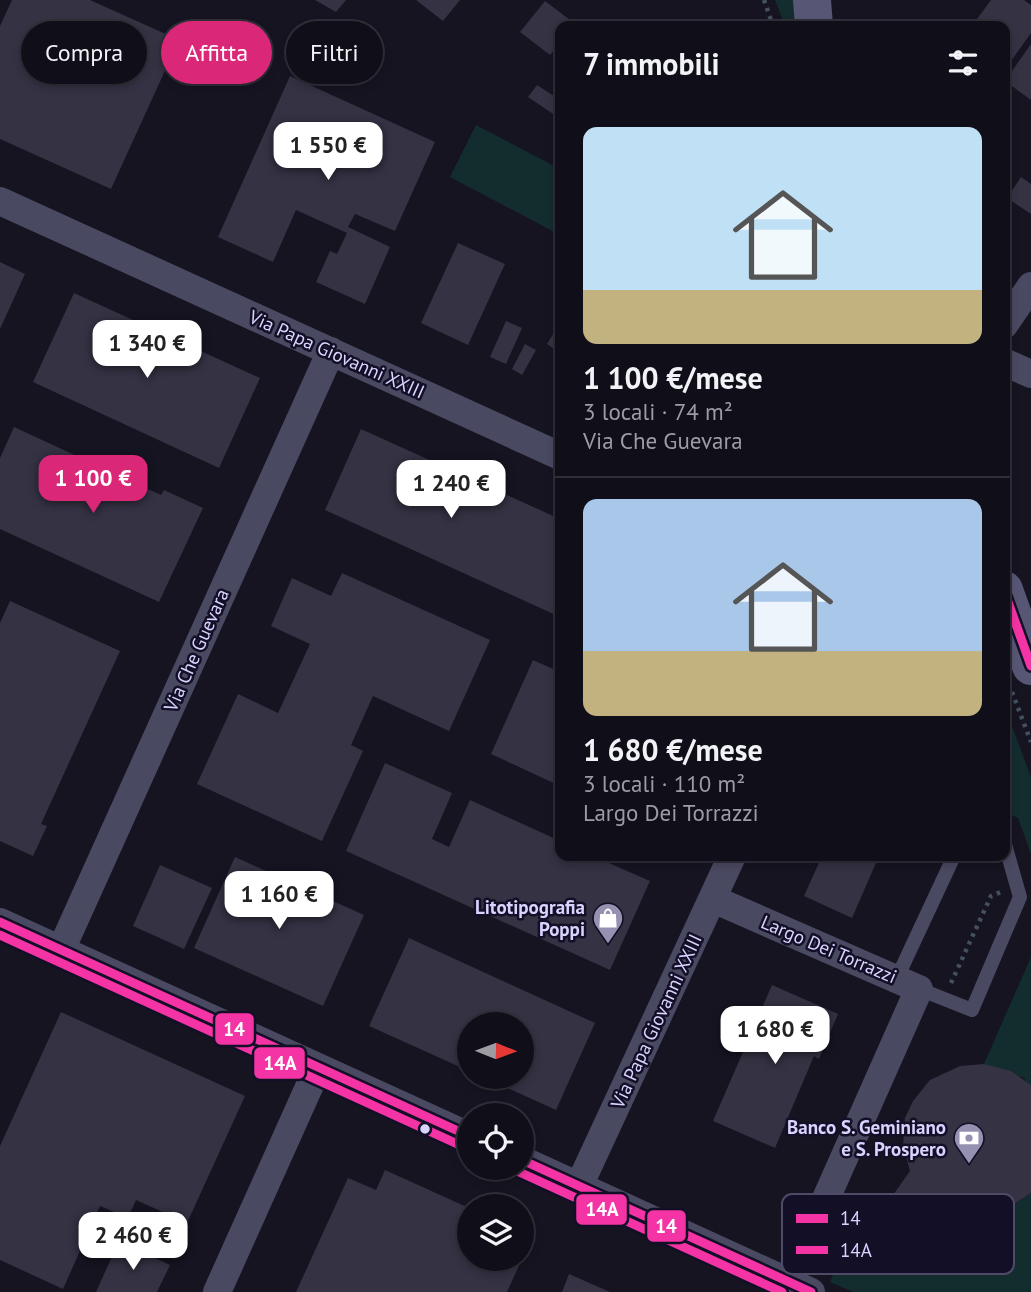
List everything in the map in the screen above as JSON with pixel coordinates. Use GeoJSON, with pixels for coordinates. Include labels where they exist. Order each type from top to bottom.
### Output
{"type":"FeatureCollection","features":[{"type":"Feature","properties":{"kind":"main road"},"geometry":{"type":"LineString","coordinates":[[812,0],[814,21]]}},
{"type":"Feature","properties":{"kind":"main road"},"geometry":{"type":"LineString","coordinates":[[1010,622],[1020,674]]}},
{"type":"Feature","properties":{"kind":"street","name":"Via Papa Giovanni XXIII"},"geometry":{"type":"LineString","coordinates":[[0,201],[555,454]]}},
{"type":"Feature","properties":{"kind":"street"},"geometry":{"type":"LineString","coordinates":[[1010,316],[1031,286]]}},
{"type":"Feature","properties":{"kind":"street","name":"Via Che Guevara"},"geometry":{"type":"LineString","coordinates":[[61,950],[331,351]]}},
{"type":"Feature","properties":{"kind":"street"},"geometry":{"type":"LineString","coordinates":[[1010,365],[1031,374]]}},
{"type":"Feature","properties":{"kind":"street","name":"Via Papa Giovanni XXIII"},"geometry":{"type":"LineString","coordinates":[[579,1186],[730,861]]}},
{"type":"Feature","properties":{"kind":"street","name":"Largo Dei Torrazzi"},"geometry":{"type":"LineString","coordinates":[[713,899],[908,983],[833,1194]]}},
{"type":"Feature","properties":{"kind":"street"},"geometry":{"type":"LineString","coordinates":[[0,922],[457,1131]]}},
{"type":"Feature","properties":{"kind":"street"},"geometry":{"type":"LineString","coordinates":[[217,1292],[318,1067]]}},
{"type":"Feature","properties":{"kind":"street"},"geometry":{"type":"LineString","coordinates":[[534,1165],[800,1287]]}},
{"type":"Feature","properties":{"kind":"lane"},"geometry":{"type":"LineString","coordinates":[[952,861],[908,983],[972,1010],[1020,897],[1010,861]]}},
{"type":"Feature","properties":{"kind":"path"},"geometry":{"type":"LineString","coordinates":[[764,0],[771,21]]}},
{"type":"Feature","properties":{"kind":"path"},"geometry":{"type":"LineString","coordinates":[[1020,674],[1031,741]]}},
{"type":"Feature","properties":{"kind":"green space"},"geometry":{"type":"Polygon","coordinates":[[[775,0],[796,0],[794,21],[783,21],[775,0]]]}},
{"type":"Feature","properties":{"kind":"green space"},"geometry":{"type":"Polygon","coordinates":[[[476,125],[555,166],[555,232],[450,177],[476,125]]]}},
{"type":"Feature","properties":{"kind":"green space"},"geometry":{"type":"Polygon","coordinates":[[[1010,720],[1031,777],[1031,854],[1018,818],[1010,814],[1010,720]]]}},
{"type":"Feature","properties":{"kind":"green space"},"geometry":{"type":"Polygon","coordinates":[[[1031,957],[1031,1090],[1024,1078],[984,1064],[1031,957]]]}},
{"type":"Feature","properties":{"kind":"green space"},"geometry":{"type":"Polygon","coordinates":[[[1031,1193],[1031,1292],[853,1292],[830,1282],[833,1274],[1014,1274],[1014,1204],[1031,1193]]]}},
{"type":"Feature","properties":{"kind":"building"},"geometry":{"type":"Polygon","coordinates":[[[12,0],[90,0],[137,21],[21,21],[21,84],[147,84],[147,26],[161,32],[161,79],[111,189],[0,139],[0,26],[12,0]]]}},
{"type":"Feature","properties":{"kind":"building"},"geometry":{"type":"Polygon","coordinates":[[[315,0],[346,0],[336,12],[315,0]]]}},
{"type":"Feature","properties":{"kind":"building"},"geometry":{"type":"Polygon","coordinates":[[[416,0],[460,0],[443,21],[416,0]]]}},
{"type":"Feature","properties":{"kind":"building"},"geometry":{"type":"Polygon","coordinates":[[[991,0],[1024,0],[1031,5],[1031,33],[1010,63],[1010,21],[976,21],[991,0]]]}},
{"type":"Feature","properties":{"kind":"building"},"geometry":{"type":"Polygon","coordinates":[[[545,1],[571,21],[555,21],[555,48],[550,55],[520,32],[545,1]]]}},
{"type":"Feature","properties":{"kind":"building"},"geometry":{"type":"Polygon","coordinates":[[[1031,44],[1031,100],[1010,85],[1010,74],[1031,44]]]}},
{"type":"Feature","properties":{"kind":"building"},"geometry":{"type":"Polygon","coordinates":[[[286,84],[308,84],[435,142],[395,231],[355,214],[348,227],[390,247],[365,304],[316,282],[330,251],[337,254],[347,233],[296,210],[273,262],[218,237],[286,84]]]}},
{"type":"Feature","properties":{"kind":"building"},"geometry":{"type":"Polygon","coordinates":[[[537,85],[555,97],[553,114],[528,97],[537,85]]]}},
{"type":"Feature","properties":{"kind":"building"},"geometry":{"type":"Polygon","coordinates":[[[1021,177],[1031,184],[1031,214],[1010,200],[1010,194],[1021,177]]]}},
{"type":"Feature","properties":{"kind":"building"},"geometry":{"type":"Polygon","coordinates":[[[458,243],[505,264],[468,345],[421,323],[458,243]]]}},
{"type":"Feature","properties":{"kind":"building"},"geometry":{"type":"Polygon","coordinates":[[[0,262],[25,274],[0,329],[0,262]]]}},
{"type":"Feature","properties":{"kind":"building"},"geometry":{"type":"Polygon","coordinates":[[[74,293],[260,378],[219,468],[33,382],[74,293]]]}},
{"type":"Feature","properties":{"kind":"building"},"geometry":{"type":"Polygon","coordinates":[[[506,321],[522,328],[506,364],[490,357],[506,321]]]}},
{"type":"Feature","properties":{"kind":"building"},"geometry":{"type":"Polygon","coordinates":[[[555,331],[555,350],[547,344],[555,331]]]}},
{"type":"Feature","properties":{"kind":"building"},"geometry":{"type":"Polygon","coordinates":[[[525,344],[536,350],[522,375],[512,369],[525,344]]]}},
{"type":"Feature","properties":{"kind":"building"},"geometry":{"type":"Polygon","coordinates":[[[14,427],[161,495],[164,490],[203,508],[159,602],[0,529],[0,458],[14,427]]]}},
{"type":"Feature","properties":{"kind":"building"},"geometry":{"type":"Polygon","coordinates":[[[361,429],[555,517],[555,615],[325,510],[361,429]]]}},
{"type":"Feature","properties":{"kind":"building"},"geometry":{"type":"Polygon","coordinates":[[[342,573],[490,640],[449,731],[373,696],[351,745],[363,751],[322,841],[197,784],[238,694],[278,713],[310,644],[271,626],[292,578],[331,596],[342,573]]]}},
{"type":"Feature","properties":{"kind":"building"},"geometry":{"type":"Polygon","coordinates":[[[10,601],[120,651],[41,824],[47,826],[33,856],[0,841],[0,623],[10,601]]]}},
{"type":"Feature","properties":{"kind":"building"},"geometry":{"type":"Polygon","coordinates":[[[533,660],[555,670],[555,784],[491,754],[533,660]]]}},
{"type":"Feature","properties":{"kind":"building"},"geometry":{"type":"Polygon","coordinates":[[[385,763],[452,793],[432,839],[449,847],[470,800],[555,839],[555,861],[604,861],[650,881],[610,970],[346,851],[385,763]]]}},
{"type":"Feature","properties":{"kind":"building"},"geometry":{"type":"Polygon","coordinates":[[[235,857],[364,915],[323,1006],[194,948],[235,857]]]}},
{"type":"Feature","properties":{"kind":"building"},"geometry":{"type":"Polygon","coordinates":[[[820,861],[877,861],[852,918],[804,896],[820,861]]]}},
{"type":"Feature","properties":{"kind":"building"},"geometry":{"type":"Polygon","coordinates":[[[160,865],[212,888],[184,949],[133,926],[160,865]]]}},
{"type":"Feature","properties":{"kind":"building"},"geometry":{"type":"Polygon","coordinates":[[[409,938],[595,1023],[556,1110],[510,1089],[534,1089],[534,1012],[457,1012],[457,1066],[369,1026],[409,938]]]}},
{"type":"Feature","properties":{"kind":"building"},"geometry":{"type":"Polygon","coordinates":[[[772,985],[838,1014],[819,1059],[814,1056],[775,1148],[713,1121],[772,985]]]}},
{"type":"Feature","properties":{"kind":"building"},"geometry":{"type":"Polygon","coordinates":[[[61,1012],[245,1096],[187,1223],[136,1200],[128,1218],[100,1206],[63,1289],[0,1260],[0,1146],[61,1012]]]}},
{"type":"Feature","properties":{"kind":"building","name":"Banco S. Geminiano e S. Prospero"},"geometry":{"type":"Polygon","coordinates":[[[984,1064],[1011,1071],[1031,1085],[1031,1193],[1014,1204],[1014,1194],[894,1194],[910,1171],[903,1146],[905,1118],[913,1101],[930,1080],[960,1066],[984,1064]]]}},
{"type":"Feature","properties":{"kind":"building"},"geometry":{"type":"Polygon","coordinates":[[[385,1170],[457,1203],[457,1271],[517,1271],[507,1292],[296,1292],[348,1178],[376,1190],[385,1170]]]}},
{"type":"Feature","properties":{"kind":"building"},"geometry":{"type":"Polygon","coordinates":[[[119,1241],[170,1265],[157,1292],[96,1292],[119,1241]]]}},
{"type":"Feature","properties":{"kind":"building"},"geometry":{"type":"Polygon","coordinates":[[[569,1274],[610,1292],[562,1292],[569,1274]]]}},
{"type":"Feature","properties":{"kind":"transit line","name":"14"},"geometry":{"type":"LineString","coordinates":[[1010,608],[1031,666]]}},
{"type":"Feature","properties":{"kind":"transit line","name":"14"},"geometry":{"type":"LineString","coordinates":[[0,922],[457,1131]]}},
{"type":"Feature","properties":{"kind":"transit line","name":"14A"},"geometry":{"type":"LineString","coordinates":[[0,935],[457,1144]]}},
{"type":"Feature","properties":{"kind":"transit line","name":"14"},"geometry":{"type":"LineString","coordinates":[[534,1165],[811,1292]]}},
{"type":"Feature","properties":{"kind":"transit line","name":"14A"},"geometry":{"type":"LineString","coordinates":[[534,1179],[782,1292]]}},
{"type":"Feature","properties":{"kind":"place","name":"Litotipografia Poppi"},"geometry":{"type":"Point","coordinates":[608,945]}},
{"type":"Feature","properties":{"kind":"place","name":"Banco S. Geminiano e S. Prospero"},"geometry":{"type":"Point","coordinates":[969,1165]}}]}
